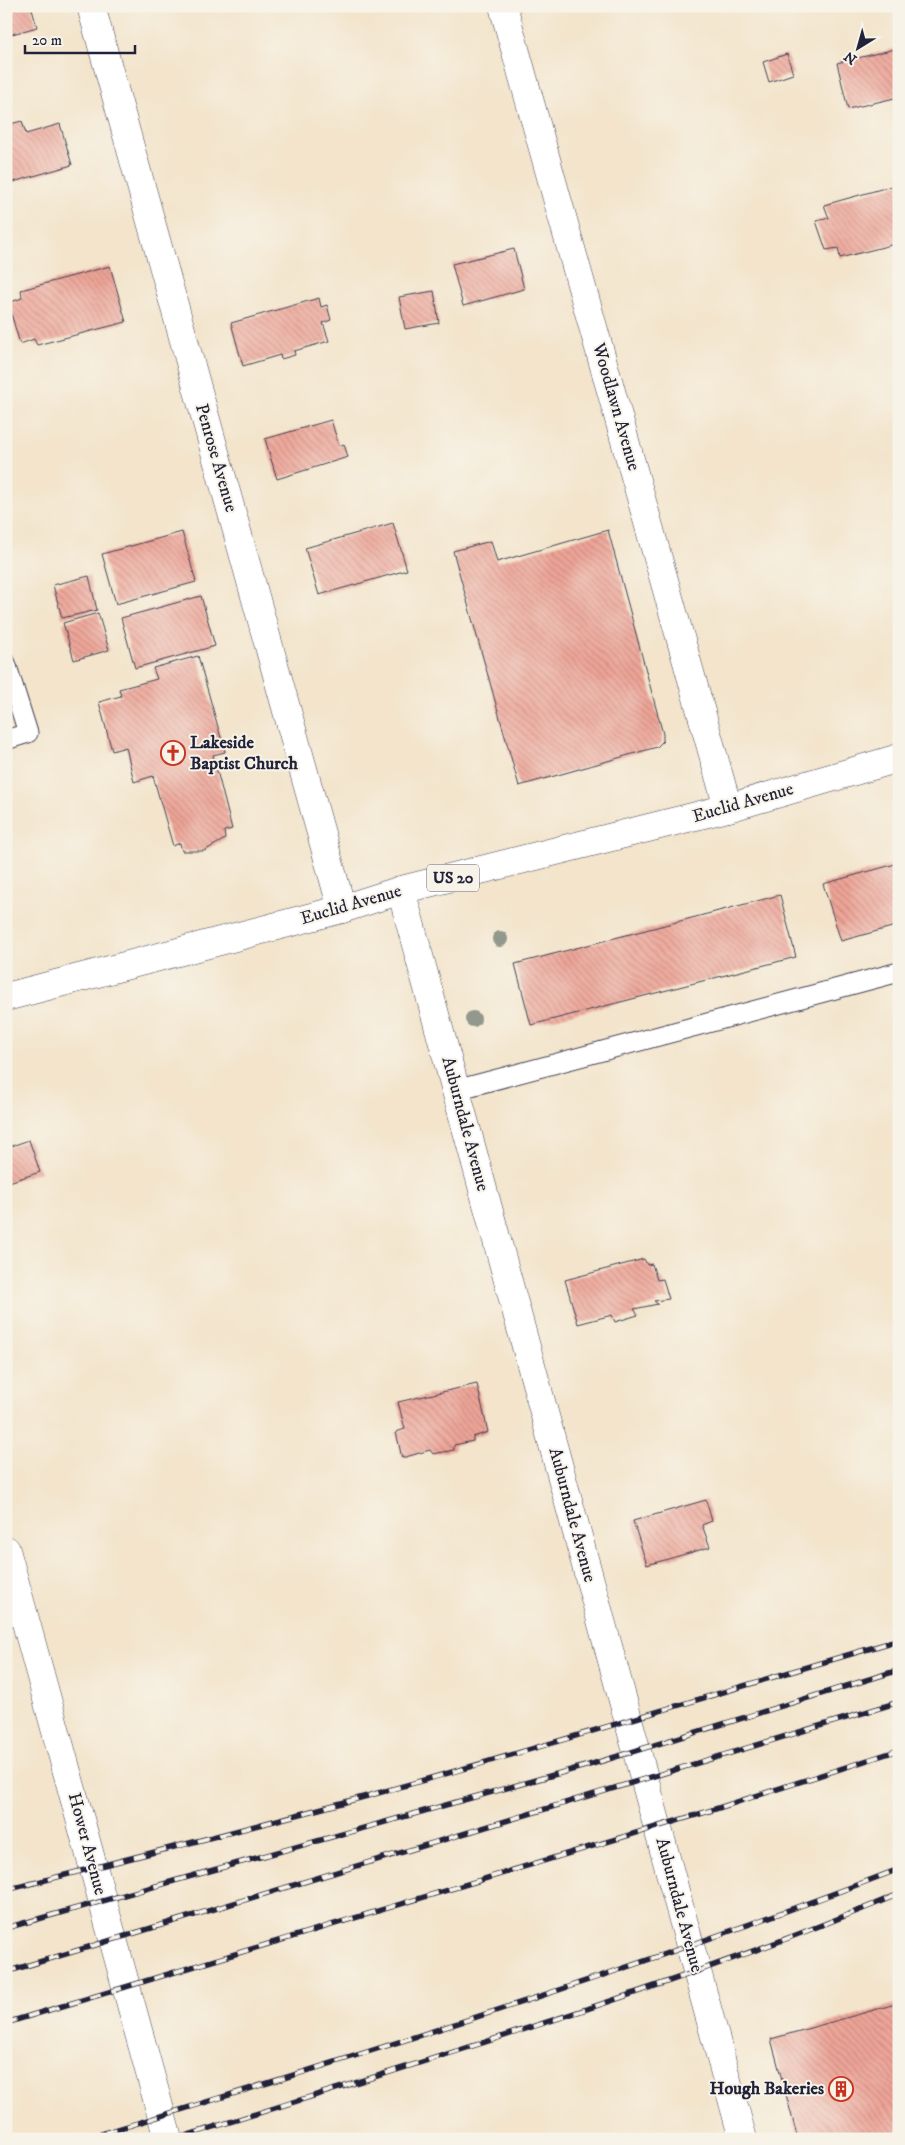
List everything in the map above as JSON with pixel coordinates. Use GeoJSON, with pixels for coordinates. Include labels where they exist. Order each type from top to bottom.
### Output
{"type":"FeatureCollection","features":[{"type":"Feature","properties":{"kind":"street","name":"Penrose Avenue"},"geometry":{"type":"LineString","coordinates":[[90,6],[342,909]]}},
{"type":"Feature","properties":{"kind":"street","name":"Woodlawn Avenue"},"geometry":{"type":"LineString","coordinates":[[503,6],[728,808]]}},
{"type":"Feature","properties":{"kind":"street","name":"Euclid Avenue"},"geometry":{"type":"LineString","coordinates":[[6,997],[342,909],[401,890],[728,808],[899,758]]}},
{"type":"Feature","properties":{"kind":"street","name":"Auburndale Avenue"},"geometry":{"type":"LineString","coordinates":[[401,890],[744,2139]]}},
{"type":"Feature","properties":{"kind":"street","name":"Hower Avenue"},"geometry":{"type":"LineString","coordinates":[[6,1550],[168,2139]]}},
{"type":"Feature","properties":{"kind":"lane"},"geometry":{"type":"LineString","coordinates":[[6,662],[28,733],[6,740]]}},
{"type":"Feature","properties":{"kind":"lane"},"geometry":{"type":"LineString","coordinates":[[456,1090],[899,972]]}},
{"type":"Feature","properties":{"kind":"building"},"geometry":{"type":"Polygon","coordinates":[[[6,6],[31,6],[37,27],[9,35],[10,39],[6,40],[6,6]]]}},
{"type":"Feature","properties":{"kind":"building"},"geometry":{"type":"Polygon","coordinates":[[[899,48],[899,97],[848,109],[837,63],[899,48]]]}},
{"type":"Feature","properties":{"kind":"building"},"geometry":{"type":"Polygon","coordinates":[[[787,54],[793,74],[769,82],[763,62],[787,54]]]}},
{"type":"Feature","properties":{"kind":"building"},"geometry":{"type":"Polygon","coordinates":[[[22,121],[26,134],[60,124],[72,165],[6,184],[6,142],[10,141],[6,125],[22,121]]]}},
{"type":"Feature","properties":{"kind":"building"},"geometry":{"type":"Polygon","coordinates":[[[899,184],[899,243],[840,258],[838,248],[826,250],[816,221],[829,218],[824,205],[899,184]]]}},
{"type":"Feature","properties":{"kind":"building"},"geometry":{"type":"Polygon","coordinates":[[[514,249],[524,289],[463,306],[452,264],[514,249]]]}},
{"type":"Feature","properties":{"kind":"building"},"geometry":{"type":"Polygon","coordinates":[[[110,266],[126,322],[37,345],[34,339],[20,344],[8,303],[22,298],[21,290],[110,266]]]}},
{"type":"Feature","properties":{"kind":"building"},"geometry":{"type":"Polygon","coordinates":[[[434,291],[439,323],[405,329],[399,297],[434,291]]]}},
{"type":"Feature","properties":{"kind":"building"},"geometry":{"type":"Polygon","coordinates":[[[319,298],[321,307],[327,305],[331,320],[323,323],[329,341],[294,351],[295,355],[281,359],[280,355],[243,366],[231,323],[319,298]]]}},
{"type":"Feature","properties":{"kind":"building"},"geometry":{"type":"Polygon","coordinates":[[[331,420],[339,446],[344,444],[348,457],[277,479],[265,439],[331,420]]]}},
{"type":"Feature","properties":{"kind":"building"},"geometry":{"type":"Polygon","coordinates":[[[393,523],[407,570],[319,595],[305,548],[393,523]]]}},
{"type":"Feature","properties":{"kind":"building"},"geometry":{"type":"Polygon","coordinates":[[[608,530],[663,734],[663,741],[657,747],[519,786],[453,551],[491,541],[497,562],[608,530]]]}},
{"type":"Feature","properties":{"kind":"building"},"geometry":{"type":"Polygon","coordinates":[[[182,532],[196,582],[116,604],[102,554],[182,532]]]}},
{"type":"Feature","properties":{"kind":"building"},"geometry":{"type":"Polygon","coordinates":[[[89,576],[97,610],[62,618],[53,585],[89,576]]]}},
{"type":"Feature","properties":{"kind":"building"},"geometry":{"type":"Polygon","coordinates":[[[201,596],[215,646],[135,668],[121,618],[201,596]]]}},
{"type":"Feature","properties":{"kind":"building"},"geometry":{"type":"Polygon","coordinates":[[[98,613],[109,650],[74,660],[63,623],[98,613]]]}},
{"type":"Feature","properties":{"kind":"building","name":"Lakeside Baptist Church"},"geometry":{"type":"Polygon","coordinates":[[[198,656],[225,752],[213,755],[232,829],[224,831],[225,839],[204,851],[182,851],[180,843],[173,846],[153,776],[134,782],[126,747],[112,751],[99,702],[121,696],[119,689],[157,679],[153,668],[198,656]]]}},
{"type":"Feature","properties":{"kind":"building"},"geometry":{"type":"Polygon","coordinates":[[[899,863],[899,925],[841,941],[823,884],[899,863]]]}},
{"type":"Feature","properties":{"kind":"building"},"geometry":{"type":"Polygon","coordinates":[[[780,895],[796,957],[531,1025],[515,964],[780,895]]]}},
{"type":"Feature","properties":{"kind":"building"},"geometry":{"type":"Polygon","coordinates":[[[29,1140],[40,1172],[6,1183],[6,1148],[29,1140]]]}},
{"type":"Feature","properties":{"kind":"building"},"geometry":{"type":"Polygon","coordinates":[[[644,1259],[647,1265],[652,1264],[657,1280],[663,1279],[669,1299],[654,1301],[658,1304],[634,1309],[638,1315],[615,1322],[612,1315],[578,1324],[565,1280],[644,1259]]]}},
{"type":"Feature","properties":{"kind":"building"},"geometry":{"type":"Polygon","coordinates":[[[477,1384],[488,1432],[473,1437],[473,1441],[454,1445],[454,1450],[433,1454],[430,1450],[402,1458],[396,1432],[405,1429],[398,1402],[477,1384]]]}},
{"type":"Feature","properties":{"kind":"building"},"geometry":{"type":"Polygon","coordinates":[[[706,1500],[712,1521],[702,1525],[710,1547],[647,1565],[633,1521],[706,1500]]]}},
{"type":"Feature","properties":{"kind":"building","name":"Hough Bakeries"},"geometry":{"type":"Polygon","coordinates":[[[899,2003],[899,2139],[798,2139],[771,2039],[899,2003]]]}},
{"type":"Feature","properties":{"kind":"railway"},"geometry":{"type":"LineString","coordinates":[[6,1890],[371,1795],[899,1640]]}},
{"type":"Feature","properties":{"kind":"railway"},"geometry":{"type":"LineString","coordinates":[[6,1928],[589,1765],[899,1670]]}},
{"type":"Feature","properties":{"kind":"railway"},"geometry":{"type":"LineString","coordinates":[[6,1972],[899,1702]]}},
{"type":"Feature","properties":{"kind":"railway"},"geometry":{"type":"LineString","coordinates":[[6,2023],[706,1812],[899,1750]]}},
{"type":"Feature","properties":{"kind":"railway"},"geometry":{"type":"LineString","coordinates":[[85,2139],[495,2011],[698,1943],[899,1869]]}},
{"type":"Feature","properties":{"kind":"railway"},"geometry":{"type":"LineString","coordinates":[[176,2139],[631,1994],[810,1930],[899,1894]]}},
{"type":"Feature","properties":{"kind":"place","name":"Lakeside Baptist Church"},"geometry":{"type":"Point","coordinates":[173,753]}},
{"type":"Feature","properties":{"kind":"place","name":"Hough Bakeries"},"geometry":{"type":"Point","coordinates":[841,2089]}}]}
